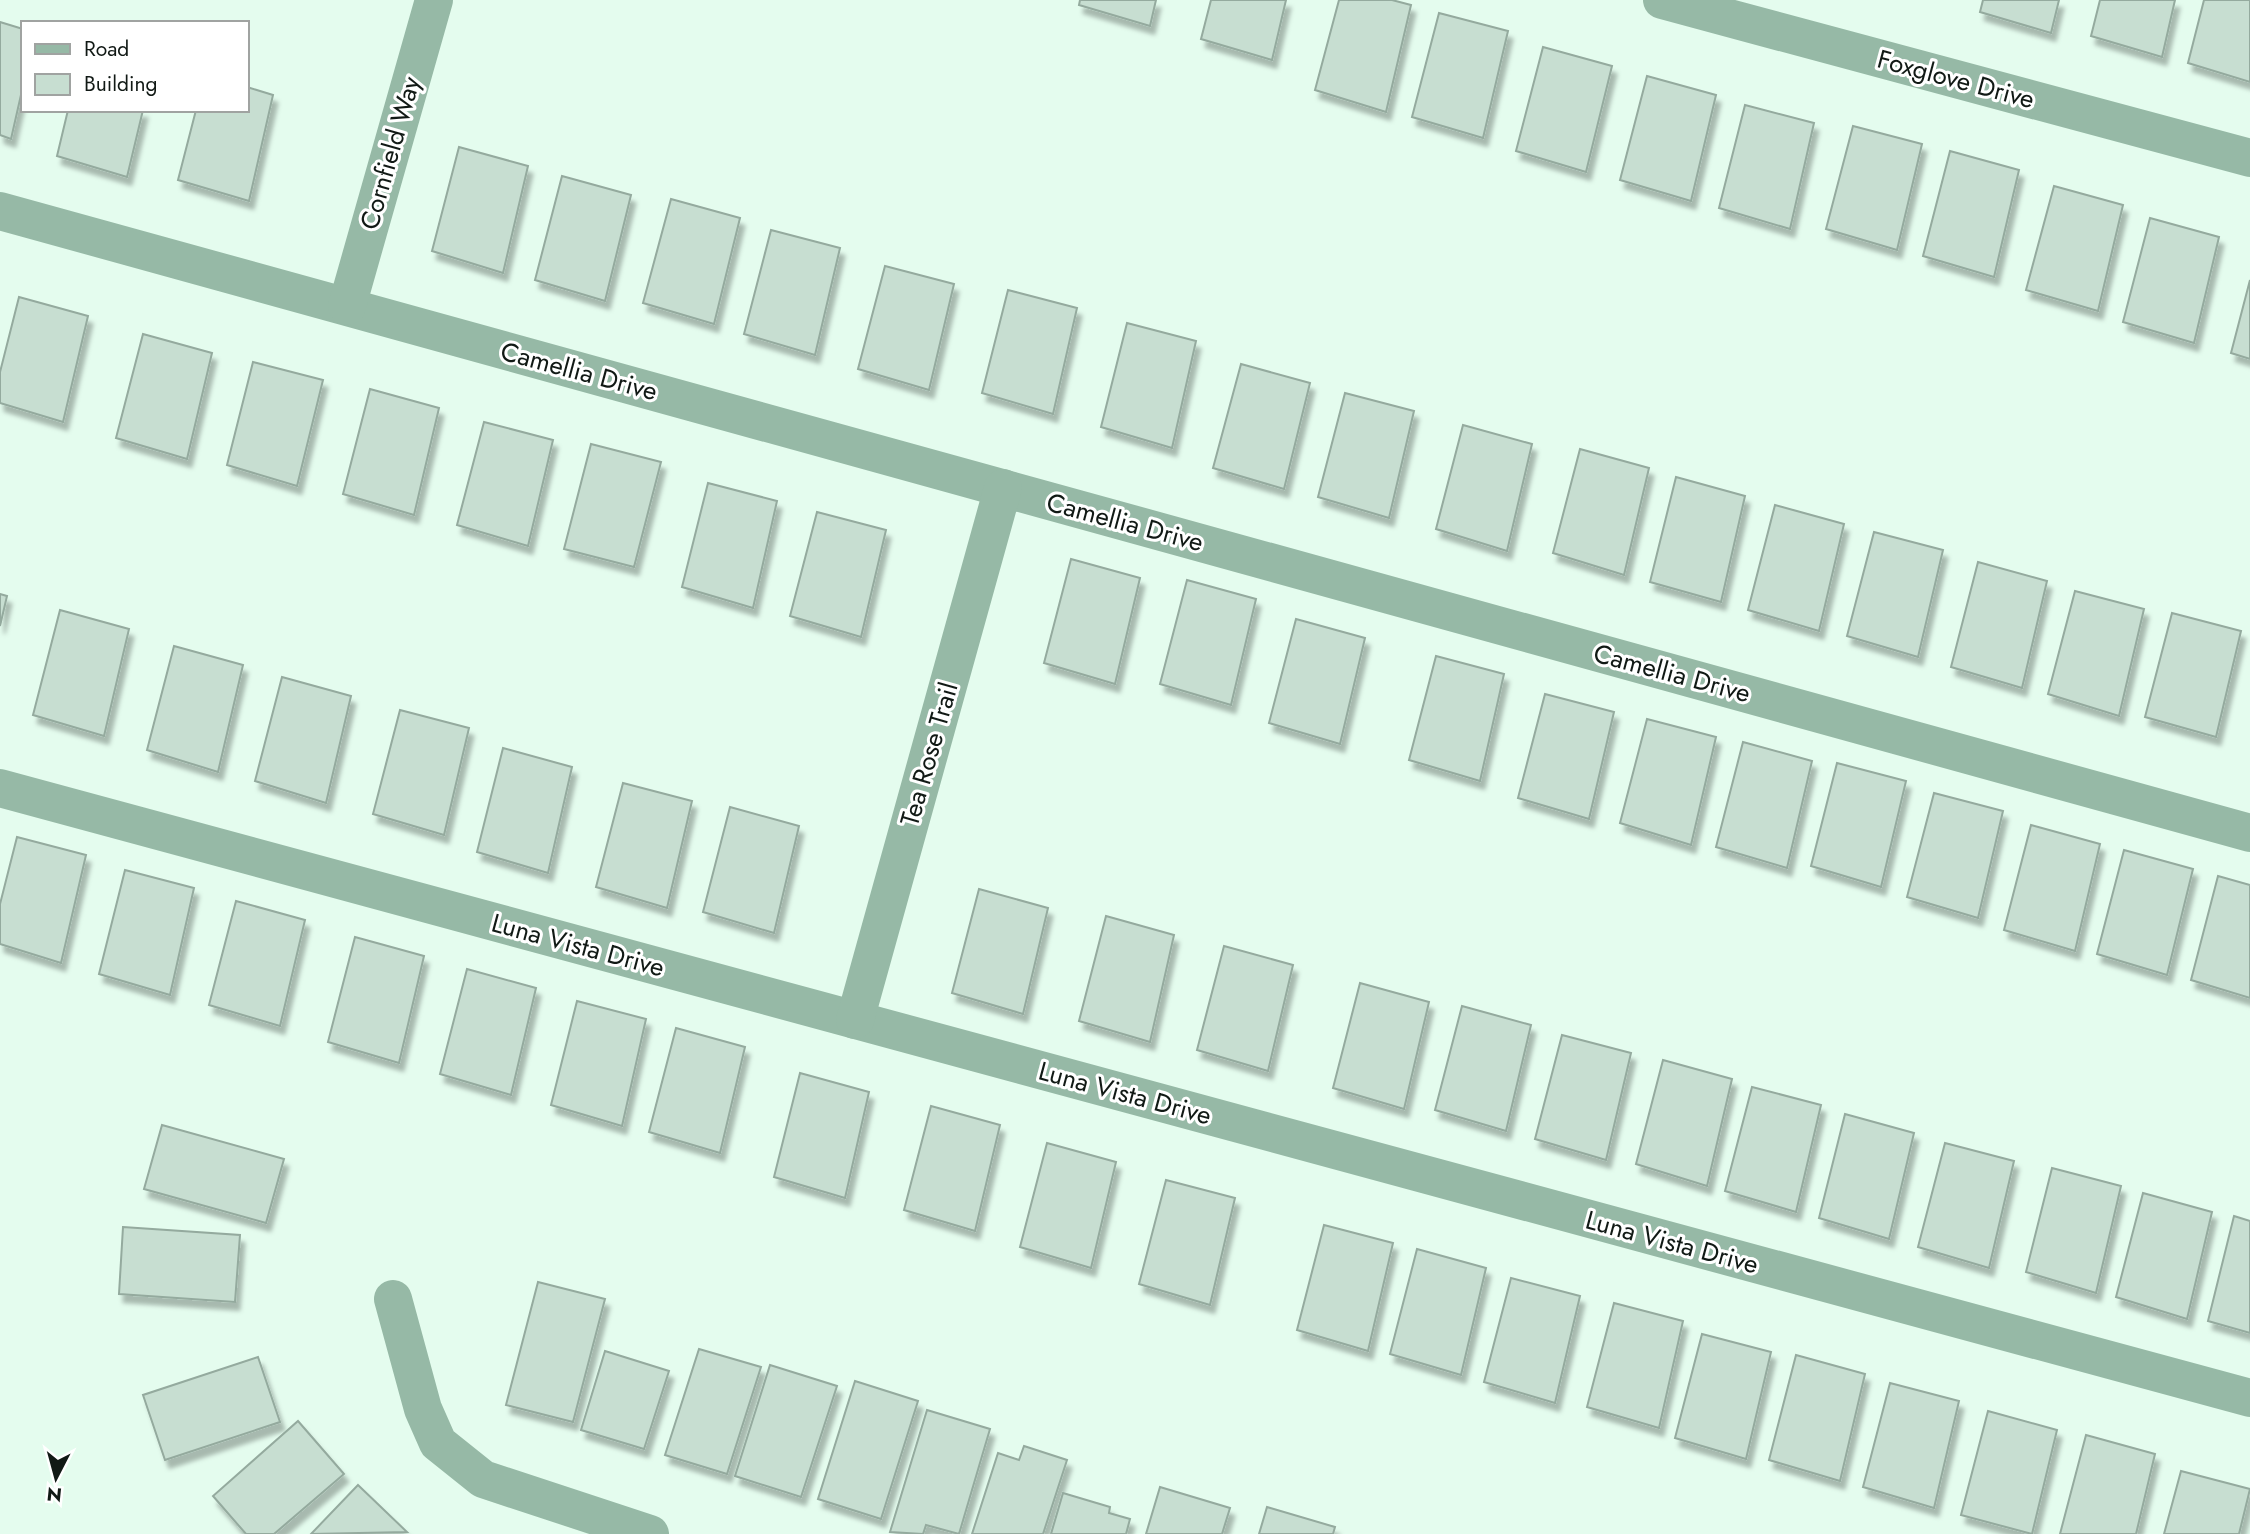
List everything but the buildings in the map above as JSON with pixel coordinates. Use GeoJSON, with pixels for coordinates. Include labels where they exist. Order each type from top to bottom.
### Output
{"type":"FeatureCollection","features":[{"type":"Feature","properties":{"kind":"street","name":"Cornfield Way"},"geometry":{"type":"LineString","coordinates":[[347,306],[434,0]]}},
{"type":"Feature","properties":{"kind":"street","name":"Foxglove Drive"},"geometry":{"type":"LineString","coordinates":[[1662,0],[1704,6],[2250,158]]}},
{"type":"Feature","properties":{"kind":"street","name":"Camellia Drive"},"geometry":{"type":"LineString","coordinates":[[0,211],[2250,833]]}},
{"type":"Feature","properties":{"kind":"street","name":"Tea Rose Trail"},"geometry":{"type":"LineString","coordinates":[[855,1020],[1003,488]]}},
{"type":"Feature","properties":{"kind":"street","name":"Luna Vista Drive"},"geometry":{"type":"LineString","coordinates":[[0,788],[2250,1398]]}},
{"type":"Feature","properties":{"kind":"street"},"geometry":{"type":"LineString","coordinates":[[393,1299],[423,1409],[438,1443],[483,1479],[650,1534]]}}]}
